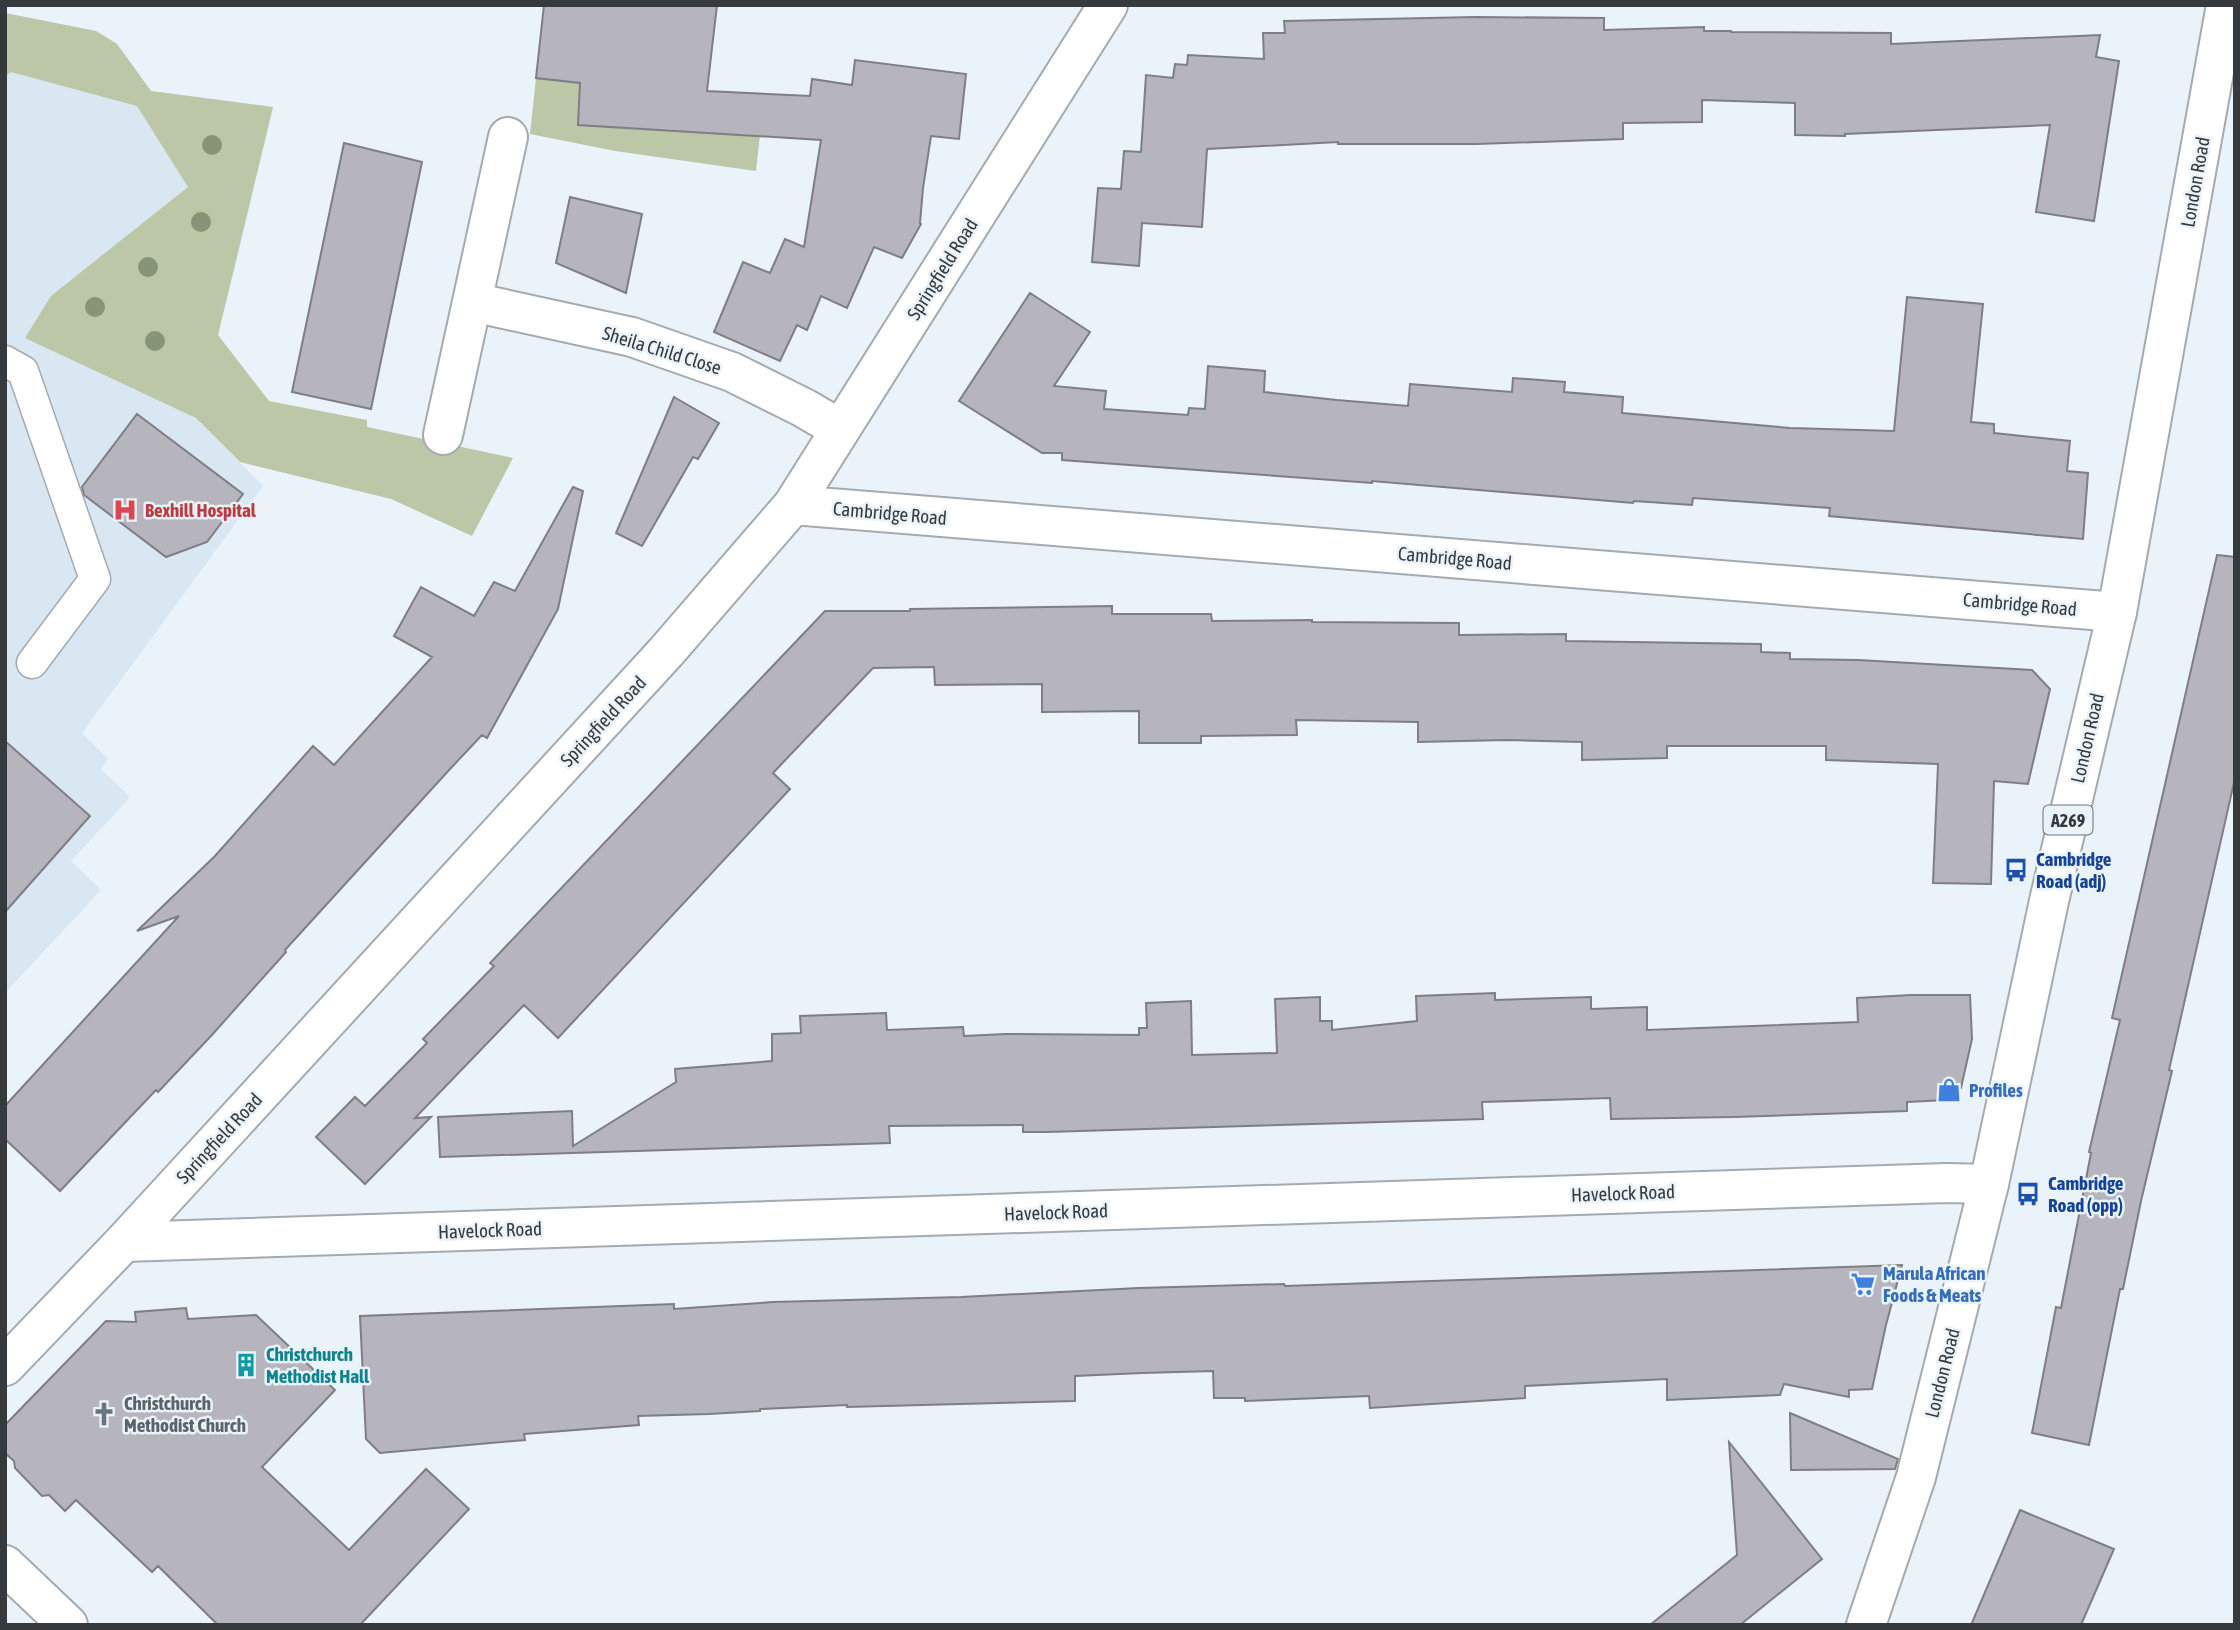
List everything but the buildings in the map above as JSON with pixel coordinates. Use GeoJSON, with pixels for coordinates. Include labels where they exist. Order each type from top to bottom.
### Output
{"type":"FeatureCollection","features":[{"type":"Feature","properties":{"kind":"street","name":"Springfield Road"},"geometry":{"type":"LineString","coordinates":[[5,1366],[124,1242],[666,652],[793,505],[1108,5]]}},
{"type":"Feature","properties":{"kind":"street","name":"London Road"},"geometry":{"type":"LineString","coordinates":[[1866,1625],[1916,1477],[1989,1184],[2049,901],[2117,612],[2226,5]]}},
{"type":"Feature","properties":{"kind":"street"},"geometry":{"type":"LineString","coordinates":[[443,435],[508,137]]}},
{"type":"Feature","properties":{"kind":"street","name":"Sheila Child Close"},"geometry":{"type":"LineString","coordinates":[[472,302],[632,337],[732,372],[840,429]]}},
{"type":"Feature","properties":{"kind":"street","name":"Cambridge Road"},"geometry":{"type":"LineString","coordinates":[[793,505],[2117,612]]}},
{"type":"Feature","properties":{"kind":"street","name":"Havelock Road"},"geometry":{"type":"LineString","coordinates":[[124,1242],[1947,1183],[1989,1184]]}},
{"type":"Feature","properties":{"kind":"street"},"geometry":{"type":"LineString","coordinates":[[5,1565],[68,1625]]}},
{"type":"Feature","properties":{"kind":"lane"},"geometry":{"type":"LineString","coordinates":[[5,361],[23,371],[95,579],[32,663]]}},
{"type":"Feature","properties":{"kind":"shaded area","name":"Bexhill Hospital"},"geometry":{"type":"Polygon","coordinates":[[[5,13],[96,31],[117,44],[151,91],[273,107],[196,418],[263,486],[82,733],[108,759],[101,769],[130,797],[71,861],[101,890],[5,993],[5,13]]]}},
{"type":"Feature","properties":{"kind":"green space"},"geometry":{"type":"Polygon","coordinates":[[[5,13],[96,31],[117,44],[151,91],[273,107],[218,335],[269,401],[367,420],[367,427],[513,458],[472,536],[391,499],[240,462],[196,418],[25,338],[51,296],[188,187],[137,106],[11,72],[5,76],[5,13]]]}},
{"type":"Feature","properties":{"kind":"green space"},"geometry":{"type":"Polygon","coordinates":[[[536,78],[580,83],[578,125],[760,135],[756,171],[615,151],[530,134],[536,78]]]}},
{"type":"Feature","properties":{"kind":"place","name":"Bexhill Hospital"},"geometry":{"type":"Point","coordinates":[125,510]}},
{"type":"Feature","properties":{"kind":"place","name":"Cambridge Road (adj)"},"geometry":{"type":"Point","coordinates":[2016,870]}},
{"type":"Feature","properties":{"kind":"place","name":"Profiles"},"geometry":{"type":"Point","coordinates":[1949,1090]}},
{"type":"Feature","properties":{"kind":"place","name":"Cambridge Road (opp)"},"geometry":{"type":"Point","coordinates":[2028,1194]}},
{"type":"Feature","properties":{"kind":"place","name":"Marula African Foods & Meats"},"geometry":{"type":"Point","coordinates":[1863,1284]}},
{"type":"Feature","properties":{"kind":"place","name":"Christchurch Methodist Hall"},"geometry":{"type":"Point","coordinates":[246,1365]}},
{"type":"Feature","properties":{"kind":"place","name":"Christchurch Methodist Church"},"geometry":{"type":"Point","coordinates":[104,1414]}}]}
